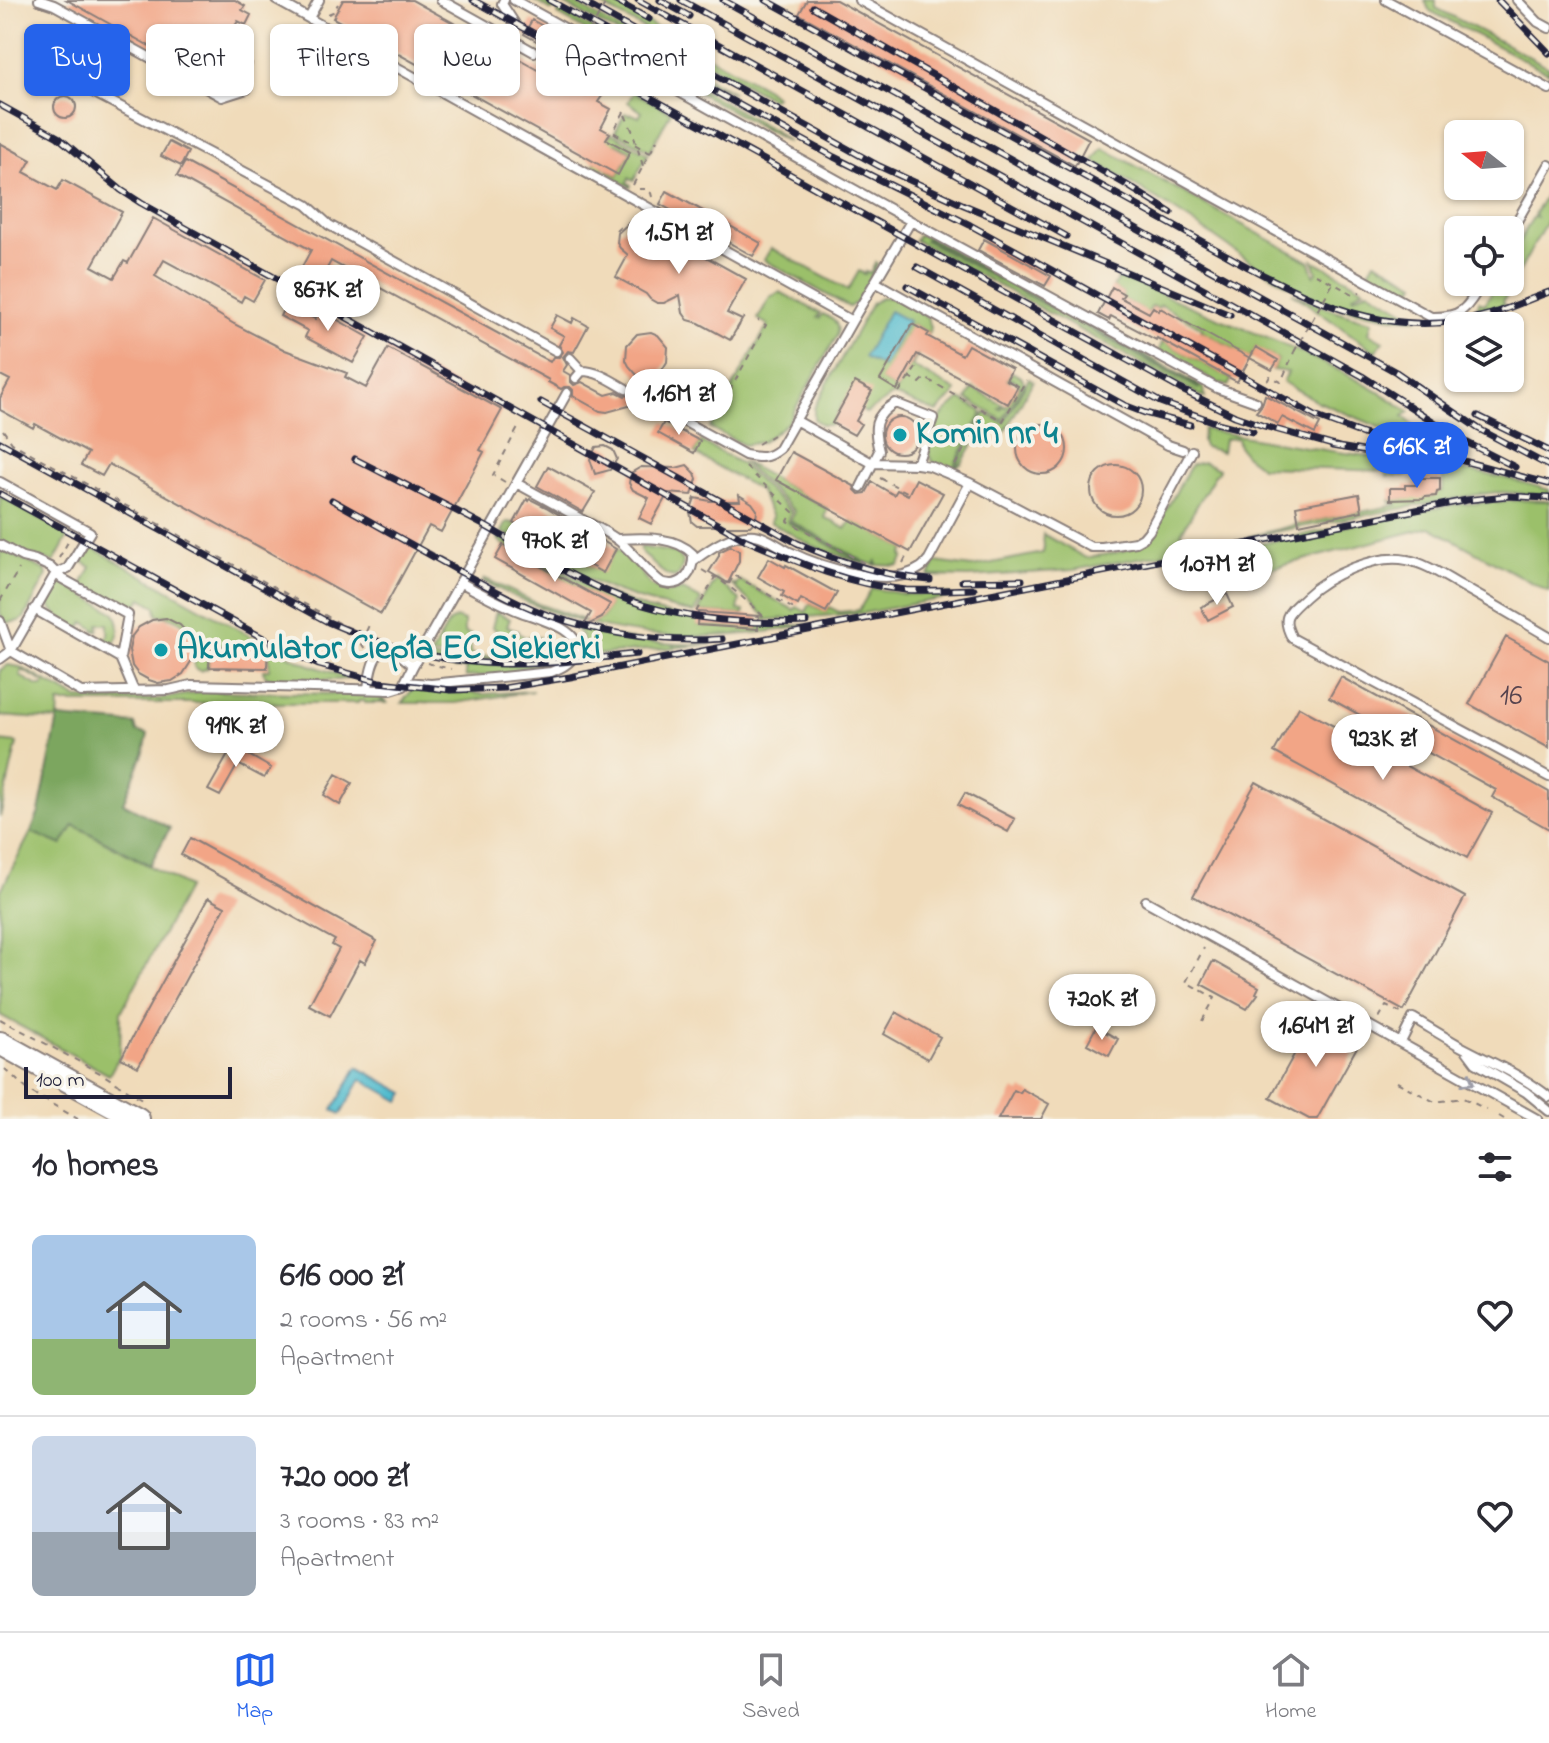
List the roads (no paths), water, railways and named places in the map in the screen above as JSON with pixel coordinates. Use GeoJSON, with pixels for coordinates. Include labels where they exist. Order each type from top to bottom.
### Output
{"type":"FeatureCollection","features":[{"type":"Feature","properties":{"kind":"street"},"geometry":{"type":"LineString","coordinates":[[0,1043],[143,1111]]}},
{"type":"Feature","properties":{"kind":"lane"},"geometry":{"type":"LineString","coordinates":[[39,0],[54,5],[146,55]]}},
{"type":"Feature","properties":{"kind":"lane"},"geometry":{"type":"LineString","coordinates":[[276,0],[852,321]]}},
{"type":"Feature","properties":{"kind":"lane"},"geometry":{"type":"LineString","coordinates":[[309,18],[319,0]]}},
{"type":"Feature","properties":{"kind":"lane"},"geometry":{"type":"LineString","coordinates":[[441,0],[484,24]]}},
{"type":"Feature","properties":{"kind":"lane"},"geometry":{"type":"LineString","coordinates":[[504,0],[502,4],[515,24]]}},
{"type":"Feature","properties":{"kind":"lane"},"geometry":{"type":"LineString","coordinates":[[514,0],[1217,388],[1256,402]]}},
{"type":"Feature","properties":{"kind":"lane"},"geometry":{"type":"LineString","coordinates":[[859,0],[1431,317],[1452,316],[1461,312],[1474,296]]}},
{"type":"Feature","properties":{"kind":"lane"},"geometry":{"type":"LineString","coordinates":[[1386,0],[1408,7],[1549,89]]}},
{"type":"Feature","properties":{"kind":"lane"},"geometry":{"type":"LineString","coordinates":[[1517,0],[1538,22],[1549,28]]}},
{"type":"Feature","properties":{"kind":"lane"},"geometry":{"type":"LineString","coordinates":[[520,44],[534,52]]}},
{"type":"Feature","properties":{"kind":"lane"},"geometry":{"type":"LineString","coordinates":[[100,96],[307,205],[329,225],[556,351]]}},
{"type":"Feature","properties":{"kind":"lane"},"geometry":{"type":"LineString","coordinates":[[1520,216],[1549,165]]}},
{"type":"Feature","properties":{"kind":"lane"},"geometry":{"type":"LineString","coordinates":[[647,401],[745,455],[761,459],[770,456],[779,449],[911,221]]}},
{"type":"Feature","properties":{"kind":"lane"},"geometry":{"type":"LineString","coordinates":[[795,420],[870,467],[930,466],[970,483],[1091,547],[1136,542],[1149,531],[1188,450],[1168,445],[875,282]]}},
{"type":"Feature","properties":{"kind":"lane"},"geometry":{"type":"LineString","coordinates":[[570,358],[579,375],[598,374],[626,389]]}},
{"type":"Feature","properties":{"kind":"lane"},"geometry":{"type":"LineString","coordinates":[[0,621],[11,651],[81,692],[169,690],[191,685],[391,690],[404,686],[513,484],[567,393]]}},
{"type":"Feature","properties":{"kind":"lane"},"geometry":{"type":"LineString","coordinates":[[861,487],[879,451],[875,437],[876,421],[887,407],[895,403],[933,418],[917,464]]}},
{"type":"Feature","properties":{"kind":"lane"},"geometry":{"type":"LineString","coordinates":[[0,482],[90,532],[68,568],[56,573],[11,651],[0,659]]}},
{"type":"Feature","properties":{"kind":"lane"},"geometry":{"type":"LineString","coordinates":[[693,563],[723,542],[739,536],[757,535],[791,553],[850,573],[872,577],[910,573],[921,568],[929,559],[970,483]]}},
{"type":"Feature","properties":{"kind":"lane"},"geometry":{"type":"LineString","coordinates":[[513,484],[617,539],[656,579],[674,584],[690,574],[693,554],[687,548],[648,537],[617,539]]}},
{"type":"Feature","properties":{"kind":"lane"},"geometry":{"type":"LineString","coordinates":[[0,545],[50,567],[61,578],[128,615],[120,658],[134,691]]}},
{"type":"Feature","properties":{"kind":"lane"},"geometry":{"type":"LineString","coordinates":[[1549,637],[1427,566],[1405,559],[1388,559],[1349,568],[1317,585],[1292,609],[1286,626],[1292,638],[1549,777]]}},
{"type":"Feature","properties":{"kind":"lane"},"geometry":{"type":"LineString","coordinates":[[405,682],[431,684],[551,672],[563,668],[574,656],[576,639],[568,631],[514,610],[460,582]]}},
{"type":"Feature","properties":{"kind":"lane"},"geometry":{"type":"LineString","coordinates":[[34,609],[120,658]]}},
{"type":"Feature","properties":{"kind":"lane"},"geometry":{"type":"LineString","coordinates":[[368,689],[371,670],[385,650],[397,652],[413,666]]}},
{"type":"Feature","properties":{"kind":"lane"},"geometry":{"type":"LineString","coordinates":[[1146,901],[1537,1119]]}},
{"type":"Feature","properties":{"kind":"lane"},"geometry":{"type":"LineString","coordinates":[[1401,1042],[1413,1018],[1533,1083],[1549,1097]]}},
{"type":"Feature","properties":{"kind":"lane"},"geometry":{"type":"LineString","coordinates":[[1464,1048],[1476,1063],[1526,1092],[1549,1111]]}},
{"type":"Feature","properties":{"kind":"water"},"geometry":{"type":"Polygon","coordinates":[[[889,311],[908,321],[883,367],[864,357],[889,311]]]}},
{"type":"Feature","properties":{"kind":"water"},"geometry":{"type":"Polygon","coordinates":[[[357,1067],[405,1093],[400,1101],[361,1079],[341,1114],[333,1110],[357,1067]]]}},
{"type":"Feature","properties":{"kind":"railway"},"geometry":{"type":"LineString","coordinates":[[473,0],[1180,389],[1235,416],[1343,448]]}},
{"type":"Feature","properties":{"kind":"railway"},"geometry":{"type":"LineString","coordinates":[[549,0],[834,157],[970,225],[1317,417],[1363,434],[1549,484]]}},
{"type":"Feature","properties":{"kind":"railway"},"geometry":{"type":"LineString","coordinates":[[579,0],[879,166],[964,205],[1230,315]]}},
{"type":"Feature","properties":{"kind":"railway"},"geometry":{"type":"LineString","coordinates":[[614,0],[649,19]]}},
{"type":"Feature","properties":{"kind":"railway"},"geometry":{"type":"LineString","coordinates":[[638,0],[1066,236]]}},
{"type":"Feature","properties":{"kind":"railway"},"geometry":{"type":"LineString","coordinates":[[660,0],[689,16]]}},
{"type":"Feature","properties":{"kind":"railway"},"geometry":{"type":"LineString","coordinates":[[681,0],[1362,376],[1464,441],[1515,467]]}},
{"type":"Feature","properties":{"kind":"railway"},"geometry":{"type":"LineString","coordinates":[[723,0],[1396,372],[1479,429],[1549,466]]}},
{"type":"Feature","properties":{"kind":"railway"},"geometry":{"type":"LineString","coordinates":[[766,0],[1248,267],[1336,307],[1395,322],[1425,324],[1491,314],[1549,292]]}},
{"type":"Feature","properties":{"kind":"railway"},"geometry":{"type":"LineString","coordinates":[[1498,0],[1549,53]]}},
{"type":"Feature","properties":{"kind":"railway"},"geometry":{"type":"LineString","coordinates":[[813,7],[1171,213]]}},
{"type":"Feature","properties":{"kind":"railway"},"geometry":{"type":"LineString","coordinates":[[0,105],[58,137],[141,203],[746,540],[804,564],[864,583],[906,590],[974,589]]}},
{"type":"Feature","properties":{"kind":"railway"},"geometry":{"type":"LineString","coordinates":[[917,267],[1160,402],[1217,423],[1253,432]]}},
{"type":"Feature","properties":{"kind":"railway"},"geometry":{"type":"LineString","coordinates":[[907,286],[1124,405],[1190,425]]}},
{"type":"Feature","properties":{"kind":"railway"},"geometry":{"type":"LineString","coordinates":[[541,402],[797,543],[862,567],[930,580]]}},
{"type":"Feature","properties":{"kind":"railway"},"geometry":{"type":"LineString","coordinates":[[1478,416],[1549,451]]}},
{"type":"Feature","properties":{"kind":"railway"},"geometry":{"type":"LineString","coordinates":[[0,442],[328,622],[385,644],[443,658],[502,664],[637,654]]}},
{"type":"Feature","properties":{"kind":"railway"},"geometry":{"type":"LineString","coordinates":[[1332,446],[1430,462]]}},
{"type":"Feature","properties":{"kind":"railway"},"geometry":{"type":"LineString","coordinates":[[355,459],[562,570],[622,598],[704,618],[806,622]]}},
{"type":"Feature","properties":{"kind":"railway"},"geometry":{"type":"LineString","coordinates":[[0,494],[287,651],[319,665],[380,682],[451,690],[505,688],[570,677],[1467,500],[1507,496],[1549,498]]}},
{"type":"Feature","properties":{"kind":"railway"},"geometry":{"type":"LineString","coordinates":[[332,500],[489,587],[548,615],[634,636],[678,640],[722,639]]}},
{"type":"Feature","properties":{"kind":"railway"},"geometry":{"type":"LineString","coordinates":[[962,581],[1022,580]]}},
{"type":"Feature","properties":{"kind":"place","name":"Komin nr 4"},"geometry":{"type":"Point","coordinates":[900,435]}},
{"type":"Feature","properties":{"kind":"place","name":"Akumulator Ciepła EC Siekierki"},"geometry":{"type":"Point","coordinates":[161,650]}}]}
